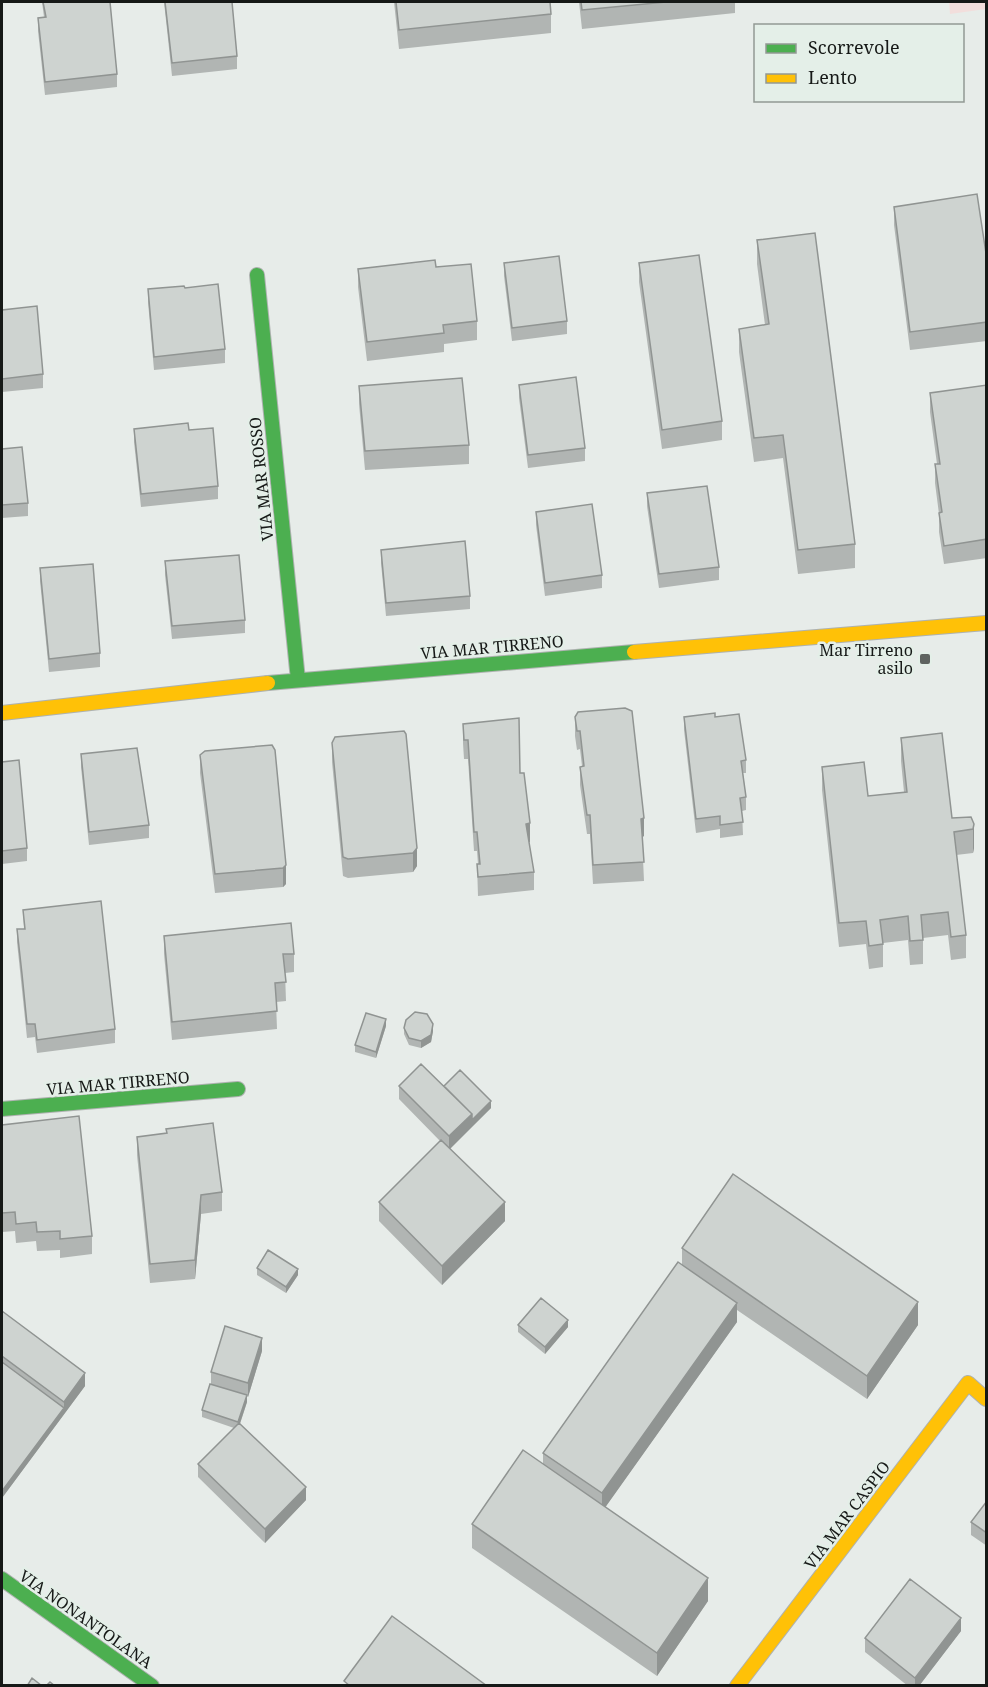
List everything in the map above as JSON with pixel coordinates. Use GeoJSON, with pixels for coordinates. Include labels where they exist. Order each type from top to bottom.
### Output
{"type":"FeatureCollection","features":[{"type":"Feature","properties":{"kind":"street","name":"VIA MAR ROSSO"},"geometry":{"type":"LineString","coordinates":[[257,275],[298,680]]}},
{"type":"Feature","properties":{"kind":"street","name":"VIA MAR TIRRENO"},"geometry":{"type":"LineString","coordinates":[[2,713],[298,680],[987,622]]}},
{"type":"Feature","properties":{"kind":"street","name":"VIA MAR TIRRENO"},"geometry":{"type":"LineString","coordinates":[[2,1109],[238,1089]]}},
{"type":"Feature","properties":{"kind":"street","name":"VIA MAR CASPIO"},"geometry":{"type":"LineString","coordinates":[[737,1686],[968,1383],[987,1399]]}},
{"type":"Feature","properties":{"kind":"street","name":"VIA NONANTOLANA"},"geometry":{"type":"LineString","coordinates":[[2,1579],[152,1686]]}},
{"type":"Feature","properties":{"kind":"shaded area"},"geometry":{"type":"Polygon","coordinates":[[[949,2],[986,2],[986,9],[950,14],[949,2]]]}},
{"type":"Feature","properties":{"kind":"building"},"geometry":{"type":"Polygon","coordinates":[[[43,2],[110,2],[117,74],[45,82],[38,18],[46,17],[43,2]]]}},
{"type":"Feature","properties":{"kind":"building"},"geometry":{"type":"Polygon","coordinates":[[[165,2],[232,2],[237,56],[172,63],[165,2]]]}},
{"type":"Feature","properties":{"kind":"building"},"geometry":{"type":"Polygon","coordinates":[[[396,2],[550,2],[551,14],[399,30],[396,2]]]}},
{"type":"Feature","properties":{"kind":"building"},"geometry":{"type":"Polygon","coordinates":[[[581,2],[666,2],[582,10],[581,2]]]}},
{"type":"Feature","properties":{"kind":"building"},"geometry":{"type":"Polygon","coordinates":[[[977,194],[987,260],[987,322],[910,332],[894,207],[977,194]]]}},
{"type":"Feature","properties":{"kind":"building"},"geometry":{"type":"Polygon","coordinates":[[[815,233],[855,544],[798,550],[783,435],[754,438],[739,329],[769,324],[757,240],[815,233]]]}},
{"type":"Feature","properties":{"kind":"building"},"geometry":{"type":"Polygon","coordinates":[[[699,255],[722,421],[662,430],[639,263],[699,255]]]}},
{"type":"Feature","properties":{"kind":"building"},"geometry":{"type":"Polygon","coordinates":[[[559,256],[567,321],[512,328],[504,263],[559,256]]]}},
{"type":"Feature","properties":{"kind":"building"},"geometry":{"type":"Polygon","coordinates":[[[435,260],[436,267],[471,264],[477,321],[443,325],[444,333],[367,342],[358,269],[435,260]]]}},
{"type":"Feature","properties":{"kind":"building"},"geometry":{"type":"Polygon","coordinates":[[[218,284],[225,349],[154,357],[148,289],[218,284]]]}},
{"type":"Feature","properties":{"kind":"building"},"geometry":{"type":"Polygon","coordinates":[[[37,306],[43,374],[2,379],[2,310],[37,306]]]}},
{"type":"Feature","properties":{"kind":"building"},"geometry":{"type":"Polygon","coordinates":[[[576,377],[585,448],[528,455],[519,385],[576,377]]]}},
{"type":"Feature","properties":{"kind":"building"},"geometry":{"type":"Polygon","coordinates":[[[462,378],[469,445],[365,451],[359,386],[462,378]]]}},
{"type":"Feature","properties":{"kind":"building"},"geometry":{"type":"Polygon","coordinates":[[[987,385],[987,539],[944,546],[935,464],[940,464],[930,393],[987,385]]]}},
{"type":"Feature","properties":{"kind":"building"},"geometry":{"type":"Polygon","coordinates":[[[188,423],[189,430],[213,428],[218,486],[141,494],[134,429],[188,423]]]}},
{"type":"Feature","properties":{"kind":"building"},"geometry":{"type":"Polygon","coordinates":[[[22,447],[28,503],[2,505],[2,449],[22,447]]]}},
{"type":"Feature","properties":{"kind":"building"},"geometry":{"type":"Polygon","coordinates":[[[707,486],[719,567],[659,574],[647,493],[707,486]]]}},
{"type":"Feature","properties":{"kind":"building"},"geometry":{"type":"Polygon","coordinates":[[[592,504],[602,575],[545,583],[536,512],[592,504]]]}},
{"type":"Feature","properties":{"kind":"building"},"geometry":{"type":"Polygon","coordinates":[[[465,541],[470,596],[386,603],[381,550],[465,541]]]}},
{"type":"Feature","properties":{"kind":"building"},"geometry":{"type":"Polygon","coordinates":[[[239,555],[245,620],[172,626],[165,561],[239,555]]]}},
{"type":"Feature","properties":{"kind":"building"},"geometry":{"type":"Polygon","coordinates":[[[93,564],[100,653],[49,659],[40,568],[93,564]]]}},
{"type":"Feature","properties":{"kind":"building"},"geometry":{"type":"Polygon","coordinates":[[[625,708],[632,711],[644,818],[641,819],[644,862],[593,865],[590,815],[587,815],[580,767],[584,766],[580,731],[577,731],[575,717],[578,712],[625,708]]]}},
{"type":"Feature","properties":{"kind":"building"},"geometry":{"type":"Polygon","coordinates":[[[715,713],[715,717],[739,714],[746,760],[741,761],[746,797],[740,798],[743,822],[720,825],[720,816],[696,819],[684,717],[715,713]]]}},
{"type":"Feature","properties":{"kind":"building"},"geometry":{"type":"Polygon","coordinates":[[[519,718],[520,773],[524,773],[530,823],[526,824],[534,872],[478,877],[477,864],[480,864],[477,832],[474,832],[468,740],[464,740],[463,724],[519,718]]]}},
{"type":"Feature","properties":{"kind":"building"},"geometry":{"type":"Polygon","coordinates":[[[404,731],[417,848],[413,853],[348,859],[343,857],[332,743],[335,737],[404,731]]]}},
{"type":"Feature","properties":{"kind":"building"},"geometry":{"type":"Polygon","coordinates":[[[942,733],[952,818],[971,817],[974,824],[973,829],[954,832],[966,935],[951,937],[948,912],[921,915],[923,940],[910,941],[908,916],[880,920],[883,944],[869,946],[866,921],[839,923],[822,767],[864,762],[868,796],[907,792],[901,738],[942,733]]]}},
{"type":"Feature","properties":{"kind":"building"},"geometry":{"type":"Polygon","coordinates":[[[272,745],[275,750],[286,865],[283,868],[215,874],[200,755],[205,751],[272,745]]]}},
{"type":"Feature","properties":{"kind":"building"},"geometry":{"type":"Polygon","coordinates":[[[137,748],[149,825],[89,832],[81,754],[137,748]]]}},
{"type":"Feature","properties":{"kind":"building"},"geometry":{"type":"Polygon","coordinates":[[[19,760],[27,848],[2,851],[2,762],[19,760]]]}},
{"type":"Feature","properties":{"kind":"building"},"geometry":{"type":"Polygon","coordinates":[[[101,901],[115,1029],[37,1040],[35,1024],[27,1024],[17,929],[25,929],[23,910],[101,901]]]}},
{"type":"Feature","properties":{"kind":"building"},"geometry":{"type":"Polygon","coordinates":[[[291,923],[294,954],[283,954],[286,982],[275,983],[277,1011],[172,1022],[164,936],[291,923]]]}},
{"type":"Feature","properties":{"kind":"building"},"geometry":{"type":"Polygon","coordinates":[[[415,1012],[427,1014],[433,1024],[431,1035],[421,1041],[409,1038],[404,1028],[406,1020],[415,1012]]]}},
{"type":"Feature","properties":{"kind":"building"},"geometry":{"type":"Polygon","coordinates":[[[366,1013],[386,1019],[376,1052],[355,1045],[366,1013]]]}},
{"type":"Feature","properties":{"kind":"building"},"geometry":{"type":"Polygon","coordinates":[[[421,1064],[472,1114],[449,1136],[399,1086],[421,1064]]]}},
{"type":"Feature","properties":{"kind":"building"},"geometry":{"type":"Polygon","coordinates":[[[460,1070],[491,1101],[472,1120],[472,1114],[444,1086],[460,1070]]]}},
{"type":"Feature","properties":{"kind":"building"},"geometry":{"type":"Polygon","coordinates":[[[79,1116],[92,1236],[60,1239],[60,1231],[37,1232],[36,1222],[16,1224],[15,1212],[2,1213],[2,1125],[79,1116]]]}},
{"type":"Feature","properties":{"kind":"building"},"geometry":{"type":"Polygon","coordinates":[[[213,1123],[222,1192],[201,1195],[195,1260],[150,1264],[137,1137],[167,1133],[166,1129],[213,1123]]]}},
{"type":"Feature","properties":{"kind":"building"},"geometry":{"type":"Polygon","coordinates":[[[441,1140],[505,1202],[442,1266],[379,1202],[441,1140]]]}},
{"type":"Feature","properties":{"kind":"building"},"geometry":{"type":"Polygon","coordinates":[[[733,1174],[918,1302],[867,1376],[682,1248],[733,1174]]]}},
{"type":"Feature","properties":{"kind":"building"},"geometry":{"type":"Polygon","coordinates":[[[268,1250],[298,1269],[286,1287],[257,1268],[268,1250]]]}},
{"type":"Feature","properties":{"kind":"building"},"geometry":{"type":"Polygon","coordinates":[[[678,1262],[737,1303],[602,1493],[543,1453],[678,1262]]]}},
{"type":"Feature","properties":{"kind":"building"},"geometry":{"type":"Polygon","coordinates":[[[541,1298],[568,1320],[545,1347],[518,1325],[541,1298]]]}},
{"type":"Feature","properties":{"kind":"building"},"geometry":{"type":"Polygon","coordinates":[[[2,1311],[85,1373],[64,1402],[2,1356],[2,1311]]]}},
{"type":"Feature","properties":{"kind":"building"},"geometry":{"type":"Polygon","coordinates":[[[225,1326],[262,1338],[248,1383],[211,1372],[225,1326]]]}},
{"type":"Feature","properties":{"kind":"building"},"geometry":{"type":"Polygon","coordinates":[[[2,1362],[64,1408],[2,1491],[2,1362]]]}},
{"type":"Feature","properties":{"kind":"building"},"geometry":{"type":"Polygon","coordinates":[[[210,1384],[247,1395],[238,1422],[202,1410],[210,1384]]]}},
{"type":"Feature","properties":{"kind":"building"},"geometry":{"type":"Polygon","coordinates":[[[239,1423],[306,1487],[265,1529],[198,1464],[239,1423]]]}},
{"type":"Feature","properties":{"kind":"building"},"geometry":{"type":"Polygon","coordinates":[[[523,1450],[708,1578],[657,1653],[472,1524],[523,1450]]]}},
{"type":"Feature","properties":{"kind":"building"},"geometry":{"type":"Polygon","coordinates":[[[987,1501],[987,1533],[971,1522],[987,1501]]]}},
{"type":"Feature","properties":{"kind":"building"},"geometry":{"type":"Polygon","coordinates":[[[910,1579],[961,1618],[915,1678],[865,1638],[910,1579]]]}},
{"type":"Feature","properties":{"kind":"building"},"geometry":{"type":"Polygon","coordinates":[[[392,1616],[487,1686],[350,1686],[344,1681],[392,1616]]]}},
{"type":"Feature","properties":{"kind":"building"},"geometry":{"type":"Polygon","coordinates":[[[32,1678],[42,1686],[27,1686],[32,1678]]]}},
{"type":"Feature","properties":{"kind":"traffic: fast"},"geometry":{"type":"LineString","coordinates":[[257,275],[298,680]]}},
{"type":"Feature","properties":{"kind":"traffic: fast"},"geometry":{"type":"LineString","coordinates":[[268,683],[634,652]]}},
{"type":"Feature","properties":{"kind":"traffic: fast"},"geometry":{"type":"LineString","coordinates":[[2,1109],[238,1089]]}},
{"type":"Feature","properties":{"kind":"traffic: fast"},"geometry":{"type":"LineString","coordinates":[[2,1579],[152,1686]]}},
{"type":"Feature","properties":{"kind":"traffic: slow"},"geometry":{"type":"LineString","coordinates":[[634,652],[986,623]]}},
{"type":"Feature","properties":{"kind":"traffic: slow"},"geometry":{"type":"LineString","coordinates":[[2,713],[268,683]]}},
{"type":"Feature","properties":{"kind":"traffic: slow"},"geometry":{"type":"LineString","coordinates":[[737,1686],[968,1383],[986,1399]]}},
{"type":"Feature","properties":{"kind":"place","name":"Mar Tirreno asilo"},"geometry":{"type":"Point","coordinates":[925,659]}}]}
